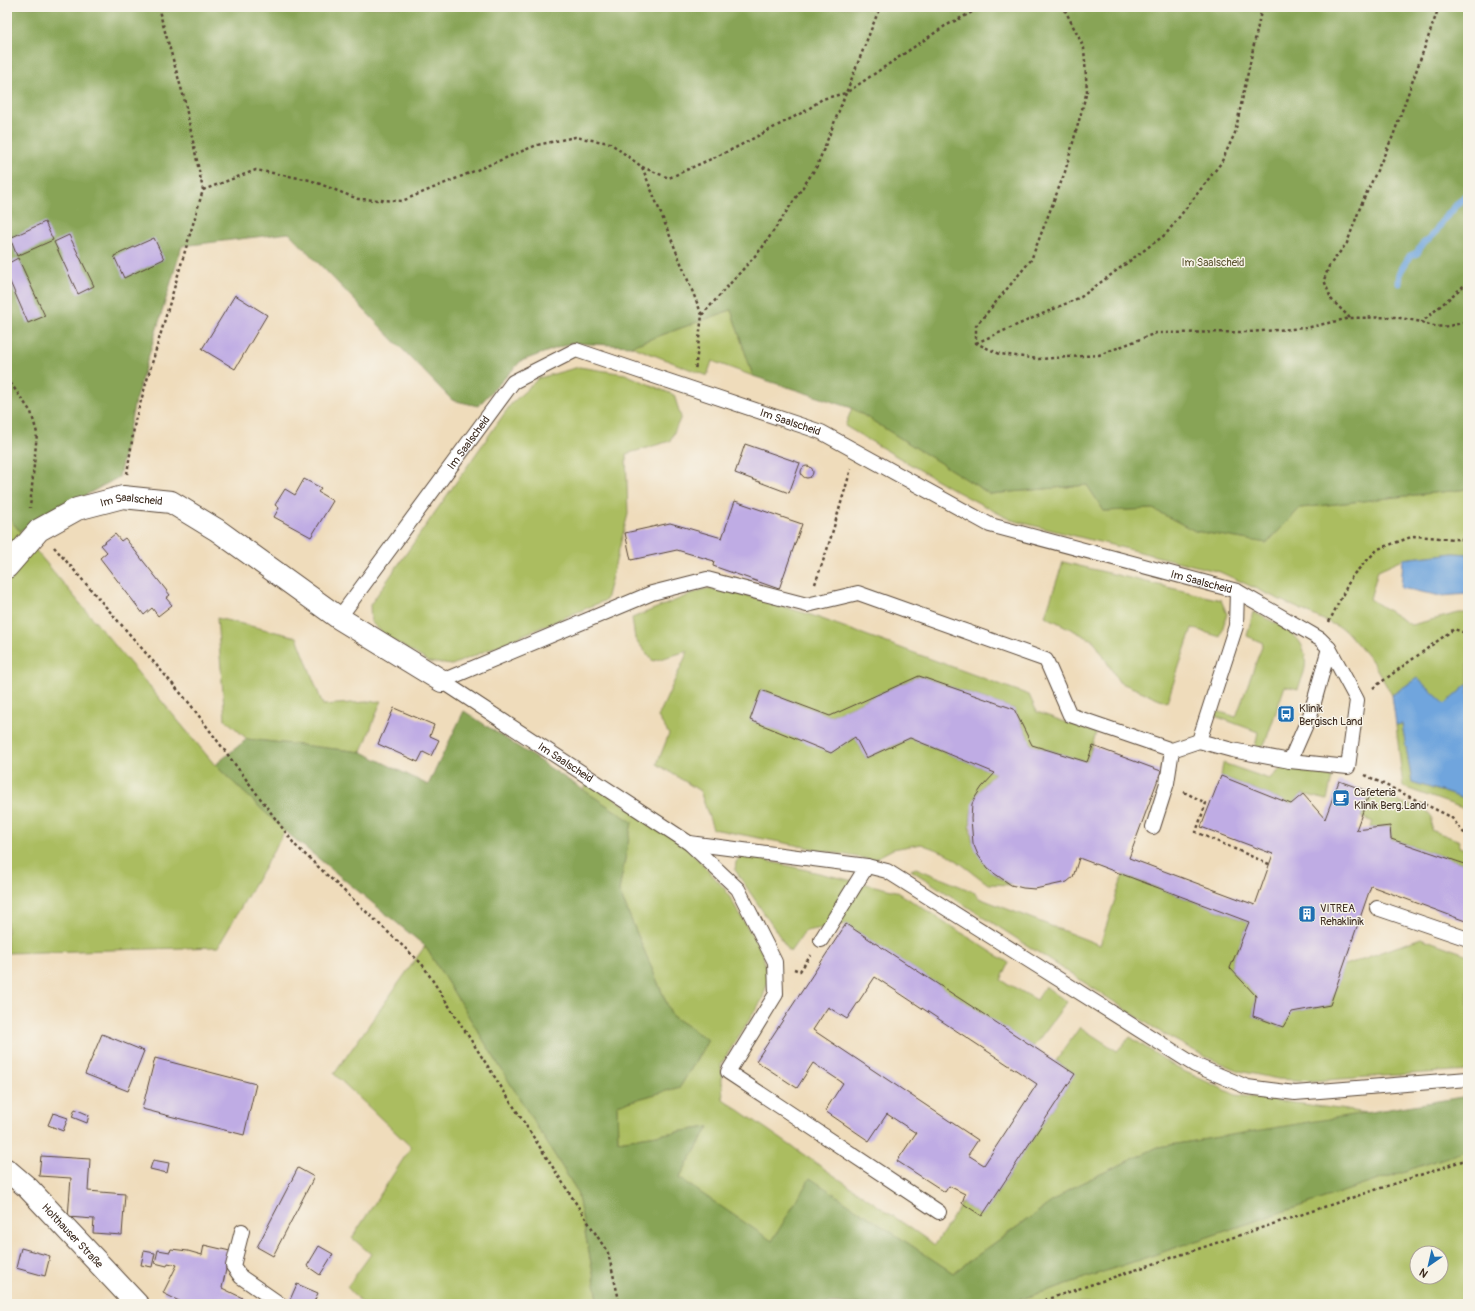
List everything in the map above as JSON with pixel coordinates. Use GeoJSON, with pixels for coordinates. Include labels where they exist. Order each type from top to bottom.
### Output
{"type":"FeatureCollection","features":[{"type":"Feature","properties":{"kind":"street","name":"Im Saalscheid"},"geometry":{"type":"LineString","coordinates":[[7,568],[39,530],[77,509],[123,497],[171,502],[217,530],[339,618],[442,681]]}},
{"type":"Feature","properties":{"kind":"street","name":"Holthauser Straße"},"geometry":{"type":"LineString","coordinates":[[7,1170],[28,1188],[136,1304]]}},
{"type":"Feature","properties":{"kind":"lane","name":"Im Saalscheid"},"geometry":{"type":"LineString","coordinates":[[339,618],[513,382],[576,350],[821,432],[990,525],[1237,591],[1324,644]]}},
{"type":"Feature","properties":{"kind":"lane"},"geometry":{"type":"LineString","coordinates":[[442,681],[652,593],[707,579],[808,606],[858,592],[1046,660],[1070,715],[1172,750],[1199,741],[1232,750],[1290,761],[1348,767],[1357,700],[1324,644]]}},
{"type":"Feature","properties":{"kind":"lane"},"geometry":{"type":"LineString","coordinates":[[1199,741],[1236,626],[1237,591]]}},
{"type":"Feature","properties":{"kind":"lane"},"geometry":{"type":"LineString","coordinates":[[1290,761],[1311,713],[1324,644]]}},
{"type":"Feature","properties":{"kind":"lane","name":"Im Saalscheid"},"geometry":{"type":"LineString","coordinates":[[442,681],[689,843],[738,889],[775,962],[776,994],[728,1072],[939,1212]]}},
{"type":"Feature","properties":{"kind":"lane"},"geometry":{"type":"LineString","coordinates":[[1153,827],[1167,783],[1172,750]]}},
{"type":"Feature","properties":{"kind":"lane"},"geometry":{"type":"LineString","coordinates":[[689,843],[867,866],[887,871],[1195,1066],[1247,1087],[1294,1093],[1468,1079]]}},
{"type":"Feature","properties":{"kind":"lane"},"geometry":{"type":"LineString","coordinates":[[821,940],[867,866]]}},
{"type":"Feature","properties":{"kind":"lane"},"geometry":{"type":"LineString","coordinates":[[1377,908],[1468,939]]}},
{"type":"Feature","properties":{"kind":"lane"},"geometry":{"type":"LineString","coordinates":[[242,1231],[233,1266],[241,1277],[280,1304]]}},
{"type":"Feature","properties":{"kind":"path"},"geometry":{"type":"LineString","coordinates":[[123,497],[135,421],[203,190],[184,98],[158,7]]}},
{"type":"Feature","properties":{"kind":"path"},"geometry":{"type":"LineString","coordinates":[[702,315],[762,248],[818,166],[880,7]]}},
{"type":"Feature","properties":{"kind":"path"},"geometry":{"type":"LineString","coordinates":[[203,190],[256,170],[310,180],[358,199],[402,201],[536,145],[575,137],[610,143],[642,167],[669,178],[735,148],[806,110],[822,99],[846,93],[945,26],[982,7]]}},
{"type":"Feature","properties":{"kind":"path"},"geometry":{"type":"LineString","coordinates":[[976,343],[976,326],[1031,260],[1065,172],[1087,92],[1084,48],[1066,12],[1059,7]]}},
{"type":"Feature","properties":{"kind":"path"},"geometry":{"type":"LineString","coordinates":[[976,343],[1081,297],[1166,234],[1220,163],[1235,133],[1262,7]]}},
{"type":"Feature","properties":{"kind":"path"},"geometry":{"type":"LineString","coordinates":[[1350,318],[1331,299],[1324,280],[1329,266],[1347,243],[1361,205],[1393,136],[1439,7]]}},
{"type":"Feature","properties":{"kind":"path"},"geometry":{"type":"LineString","coordinates":[[642,167],[702,315],[693,389]]}},
{"type":"Feature","properties":{"kind":"path"},"geometry":{"type":"LineString","coordinates":[[1422,322],[1468,282]]}},
{"type":"Feature","properties":{"kind":"path"},"geometry":{"type":"LineString","coordinates":[[976,343],[1000,354],[1039,359],[1099,354],[1156,333],[1248,332],[1306,328],[1350,318],[1395,317],[1422,322],[1433,327],[1447,327],[1468,321]]}},
{"type":"Feature","properties":{"kind":"path"},"geometry":{"type":"LineString","coordinates":[[7,378],[31,412],[37,433],[30,513],[39,530],[190,704],[295,845],[422,964],[608,1253],[620,1304]]}},
{"type":"Feature","properties":{"kind":"path"},"geometry":{"type":"LineString","coordinates":[[821,566],[856,452]]}},
{"type":"Feature","properties":{"kind":"path"},"geometry":{"type":"LineString","coordinates":[[1324,644],[1352,576],[1378,549],[1414,536],[1468,540]]}},
{"type":"Feature","properties":{"kind":"path"},"geometry":{"type":"LineString","coordinates":[[1357,700],[1454,629],[1468,634]]}},
{"type":"Feature","properties":{"kind":"path"},"geometry":{"type":"LineString","coordinates":[[1348,767],[1451,817],[1468,838]]}},
{"type":"Feature","properties":{"kind":"path"},"geometry":{"type":"LineString","coordinates":[[1167,783],[1206,803],[1196,832],[1269,864]]}},
{"type":"Feature","properties":{"kind":"path"},"geometry":{"type":"LineString","coordinates":[[1033,1304],[1468,1159]]}},
{"type":"Feature","properties":{"kind":"green space","name":"Im Saalscheid"},"geometry":{"type":"Polygon","coordinates":[[[7,7],[1468,7],[1468,489],[1300,508],[1267,543],[1195,531],[1153,509],[1104,511],[1087,485],[990,494],[852,408],[753,376],[731,310],[631,346],[571,343],[521,361],[478,406],[452,400],[289,233],[182,246],[135,401],[119,477],[20,531],[7,516],[7,7]]]}},
{"type":"Feature","properties":{"kind":"green space"},"geometry":{"type":"Polygon","coordinates":[[[731,310],[753,376],[712,361],[707,376],[631,346],[731,310]]]}},
{"type":"Feature","properties":{"kind":"green space"},"geometry":{"type":"Polygon","coordinates":[[[579,367],[625,374],[674,395],[681,417],[670,441],[626,454],[628,514],[606,600],[452,665],[429,662],[386,636],[371,622],[370,605],[511,404],[539,378],[579,367]]]}},
{"type":"Feature","properties":{"kind":"green space"},"geometry":{"type":"Polygon","coordinates":[[[852,408],[990,494],[1087,485],[1104,511],[1153,509],[1195,531],[1267,543],[1300,508],[1468,489],[1468,554],[1454,553],[1403,559],[1378,570],[1370,599],[1411,625],[1459,613],[1468,613],[1468,684],[1445,704],[1417,679],[1392,695],[1372,661],[1345,630],[1220,572],[1011,520],[954,490],[845,426],[852,408]]]}},
{"type":"Feature","properties":{"kind":"green space"},"geometry":{"type":"Polygon","coordinates":[[[7,516],[215,765],[285,831],[218,947],[7,953],[7,516]]]}},
{"type":"Feature","properties":{"kind":"green space"},"geometry":{"type":"Polygon","coordinates":[[[1063,562],[1221,600],[1227,614],[1220,637],[1192,628],[1167,702],[1119,682],[1094,641],[1045,616],[1063,562]]]}},
{"type":"Feature","properties":{"kind":"green space"},"geometry":{"type":"Polygon","coordinates":[[[704,589],[730,590],[811,615],[1029,695],[1037,712],[1096,733],[1087,762],[1032,745],[1014,709],[919,676],[830,716],[761,690],[750,720],[831,752],[855,737],[866,758],[910,738],[995,773],[982,787],[974,802],[971,817],[971,833],[976,848],[984,863],[996,875],[1011,885],[988,884],[948,854],[921,844],[893,849],[872,860],[713,829],[700,791],[657,764],[669,734],[658,717],[688,651],[653,661],[635,639],[632,618],[704,589]]]}},
{"type":"Feature","properties":{"kind":"green space"},"geometry":{"type":"Polygon","coordinates":[[[1253,612],[1282,626],[1290,632],[1302,647],[1305,656],[1305,668],[1298,689],[1285,686],[1264,746],[1255,748],[1258,732],[1215,716],[1217,711],[1236,717],[1263,643],[1247,636],[1253,612]]]}},
{"type":"Feature","properties":{"kind":"green space"},"geometry":{"type":"Polygon","coordinates":[[[217,618],[297,637],[323,705],[381,701],[362,752],[247,739],[225,719],[217,618]]]}},
{"type":"Feature","properties":{"kind":"green space"},"geometry":{"type":"Polygon","coordinates":[[[464,711],[632,822],[619,891],[672,1016],[708,1040],[680,1087],[617,1105],[618,1141],[709,1127],[679,1178],[772,1241],[810,1178],[953,1273],[1071,1188],[1158,1147],[1468,1096],[1468,1150],[1007,1304],[599,1304],[577,1191],[425,946],[285,831],[215,765],[247,739],[362,752],[428,785],[464,711]]]}},
{"type":"Feature","properties":{"kind":"green space"},"geometry":{"type":"Polygon","coordinates":[[[1402,723],[1412,782],[1468,800],[1468,810],[1403,787],[1396,725],[1402,723]]]}},
{"type":"Feature","properties":{"kind":"green space"},"geometry":{"type":"Polygon","coordinates":[[[1223,763],[1269,779],[1288,763],[1332,778],[1327,800],[1303,794],[1291,804],[1221,776],[1223,763]]]}},
{"type":"Feature","properties":{"kind":"green space"},"geometry":{"type":"Polygon","coordinates":[[[588,781],[685,845],[725,889],[763,954],[768,981],[762,1000],[721,1064],[723,1099],[935,1245],[962,1203],[982,1216],[1075,1074],[1056,1061],[1080,1027],[1117,1051],[1130,1037],[1177,1068],[1236,1095],[1368,1113],[1158,1147],[1071,1188],[953,1273],[810,1179],[772,1242],[679,1178],[709,1127],[618,1141],[617,1105],[680,1087],[708,1040],[672,1016],[619,891],[632,822],[583,790],[588,781]]]}},
{"type":"Feature","properties":{"kind":"green space"},"geometry":{"type":"Polygon","coordinates":[[[1370,792],[1427,811],[1432,817],[1431,830],[1460,841],[1459,847],[1468,850],[1468,865],[1391,839],[1390,826],[1370,828],[1373,822],[1361,817],[1370,792]]]}},
{"type":"Feature","properties":{"kind":"green space"},"geometry":{"type":"Polygon","coordinates":[[[742,855],[896,891],[1009,963],[1001,980],[1037,1000],[1045,986],[1067,1002],[1033,1047],[846,924],[805,931],[790,952],[735,870],[736,862],[742,855]]]}},
{"type":"Feature","properties":{"kind":"green space"},"geometry":{"type":"Polygon","coordinates":[[[916,868],[974,892],[979,898],[1100,945],[1123,875],[1249,922],[1230,968],[1256,996],[1253,1016],[1282,1027],[1292,1012],[1330,1005],[1343,966],[1421,938],[1468,955],[1468,1070],[1311,1081],[1278,1079],[1239,1071],[1204,1056],[1162,1033],[911,870],[916,868]]]}},
{"type":"Feature","properties":{"kind":"green space"},"geometry":{"type":"Polygon","coordinates":[[[425,946],[577,1191],[599,1304],[363,1304],[347,1287],[371,1254],[352,1238],[411,1147],[334,1074],[425,946]]]}},
{"type":"Feature","properties":{"kind":"green space"},"geometry":{"type":"Polygon","coordinates":[[[1468,1150],[1468,1304],[1007,1304],[1468,1150]]]}},
{"type":"Feature","properties":{"kind":"water"},"geometry":{"type":"Polygon","coordinates":[[[1454,553],[1468,554],[1468,594],[1441,596],[1401,588],[1403,559],[1454,553]]]}},
{"type":"Feature","properties":{"kind":"water"},"geometry":{"type":"Polygon","coordinates":[[[1417,678],[1445,704],[1468,684],[1468,800],[1412,782],[1402,724],[1396,725],[1392,695],[1417,678]]]}},
{"type":"Feature","properties":{"kind":"building"},"geometry":{"type":"Polygon","coordinates":[[[45,222],[53,240],[17,256],[10,238],[45,222]]]}},
{"type":"Feature","properties":{"kind":"building"},"geometry":{"type":"Polygon","coordinates":[[[69,235],[94,286],[78,294],[54,242],[69,235]]]}},
{"type":"Feature","properties":{"kind":"building"},"geometry":{"type":"Polygon","coordinates":[[[154,238],[164,259],[124,278],[114,256],[154,238]]]}},
{"type":"Feature","properties":{"kind":"building"},"geometry":{"type":"Polygon","coordinates":[[[18,258],[45,316],[28,323],[7,275],[7,264],[18,258]]]}},
{"type":"Feature","properties":{"kind":"building"},"geometry":{"type":"Polygon","coordinates":[[[235,295],[267,315],[235,369],[202,349],[235,295]]]}},
{"type":"Feature","properties":{"kind":"building"},"geometry":{"type":"Polygon","coordinates":[[[745,444],[800,463],[789,493],[735,473],[745,444]]]}},
{"type":"Feature","properties":{"kind":"building"},"geometry":{"type":"Polygon","coordinates":[[[809,466],[812,467],[812,477],[805,478],[802,477],[801,470],[802,467],[809,466]]]}},
{"type":"Feature","properties":{"kind":"building"},"geometry":{"type":"Polygon","coordinates":[[[304,479],[321,488],[318,492],[333,501],[311,537],[274,517],[279,508],[275,505],[285,489],[295,495],[304,479]]]}},
{"type":"Feature","properties":{"kind":"building"},"geometry":{"type":"Polygon","coordinates":[[[735,501],[802,524],[779,589],[713,566],[714,561],[677,550],[631,560],[625,533],[670,523],[722,538],[735,501]]]}},
{"type":"Feature","properties":{"kind":"building"},"geometry":{"type":"Polygon","coordinates":[[[115,534],[121,541],[125,538],[170,595],[166,598],[172,605],[158,616],[152,608],[144,615],[100,558],[107,552],[101,545],[115,534]]]}},
{"type":"Feature","properties":{"kind":"building"},"geometry":{"type":"Polygon","coordinates":[[[919,676],[1014,709],[1032,745],[1087,762],[1093,746],[1161,771],[1129,858],[1255,905],[1273,854],[1201,827],[1221,776],[1291,804],[1303,794],[1325,819],[1339,781],[1370,792],[1356,830],[1390,826],[1391,839],[1468,865],[1468,922],[1371,886],[1330,1005],[1292,1012],[1283,1027],[1253,1016],[1256,996],[1230,968],[1249,922],[1079,858],[1073,877],[1067,882],[1035,889],[1011,885],[988,869],[978,855],[973,843],[971,819],[972,804],[982,787],[995,773],[910,738],[866,758],[855,737],[831,753],[750,720],[761,690],[830,716],[919,676]]]}},
{"type":"Feature","properties":{"kind":"building"},"geometry":{"type":"Polygon","coordinates":[[[394,708],[434,725],[430,736],[439,740],[431,756],[423,752],[418,762],[378,744],[394,708]]]}},
{"type":"Feature","properties":{"kind":"building"},"geometry":{"type":"Polygon","coordinates":[[[846,924],[1075,1074],[982,1216],[962,1203],[965,1194],[949,1186],[945,1192],[897,1161],[916,1133],[887,1114],[869,1141],[825,1111],[843,1083],[813,1063],[797,1088],[756,1061],[846,924]],[[875,977],[847,1019],[828,1007],[813,1030],[978,1140],[968,1155],[984,1165],[1037,1084],[875,977]]]}},
{"type":"Feature","properties":{"kind":"building"},"geometry":{"type":"Polygon","coordinates":[[[102,1034],[144,1051],[128,1091],[85,1074],[102,1034]]]}},
{"type":"Feature","properties":{"kind":"building"},"geometry":{"type":"Polygon","coordinates":[[[155,1058],[256,1084],[244,1135],[142,1109],[155,1058]]]}},
{"type":"Feature","properties":{"kind":"building"},"geometry":{"type":"Polygon","coordinates":[[[75,1109],[89,1115],[87,1123],[72,1117],[75,1109]]]}},
{"type":"Feature","properties":{"kind":"building"},"geometry":{"type":"Polygon","coordinates":[[[53,1113],[68,1118],[63,1131],[48,1125],[53,1113]]]}},
{"type":"Feature","properties":{"kind":"building"},"geometry":{"type":"Polygon","coordinates":[[[41,1156],[90,1159],[88,1191],[125,1194],[122,1235],[93,1233],[94,1219],[68,1217],[71,1178],[39,1176],[41,1156]]]}},
{"type":"Feature","properties":{"kind":"building"},"geometry":{"type":"Polygon","coordinates":[[[153,1160],[169,1163],[167,1173],[150,1169],[153,1160]]]}},
{"type":"Feature","properties":{"kind":"building"},"geometry":{"type":"Polygon","coordinates":[[[298,1168],[314,1177],[273,1256],[257,1247],[298,1168]]]}},
{"type":"Feature","properties":{"kind":"building"},"geometry":{"type":"Polygon","coordinates":[[[204,1245],[230,1251],[222,1288],[255,1304],[185,1304],[163,1293],[177,1265],[168,1263],[167,1266],[155,1263],[158,1250],[170,1252],[171,1249],[188,1251],[202,1255],[204,1245]]]}},
{"type":"Feature","properties":{"kind":"building"},"geometry":{"type":"Polygon","coordinates":[[[319,1246],[333,1254],[320,1275],[307,1266],[319,1246]]]}},
{"type":"Feature","properties":{"kind":"building"},"geometry":{"type":"Polygon","coordinates":[[[21,1248],[50,1256],[45,1276],[16,1268],[21,1248]]]}},
{"type":"Feature","properties":{"kind":"building"},"geometry":{"type":"Polygon","coordinates":[[[144,1251],[155,1253],[152,1267],[141,1265],[144,1251]]]}},
{"type":"Feature","properties":{"kind":"building"},"geometry":{"type":"Polygon","coordinates":[[[297,1284],[318,1293],[313,1304],[295,1304],[289,1302],[297,1284]]]}},
{"type":"Feature","properties":{"kind":"waterway"},"geometry":{"type":"LineString","coordinates":[[1399,283],[1400,272],[1410,256],[1417,253],[1421,246],[1434,234],[1443,220],[1468,193]]}},
{"type":"Feature","properties":{"kind":"place","name":"Klinik Bergisch Land"},"geometry":{"type":"Point","coordinates":[1286,714]}},
{"type":"Feature","properties":{"kind":"place","name":"Cafeteria Klinik Berg.Land"},"geometry":{"type":"Point","coordinates":[1341,798]}},
{"type":"Feature","properties":{"kind":"place","name":"VITREA Rehaklinik"},"geometry":{"type":"Point","coordinates":[1307,914]}}]}
